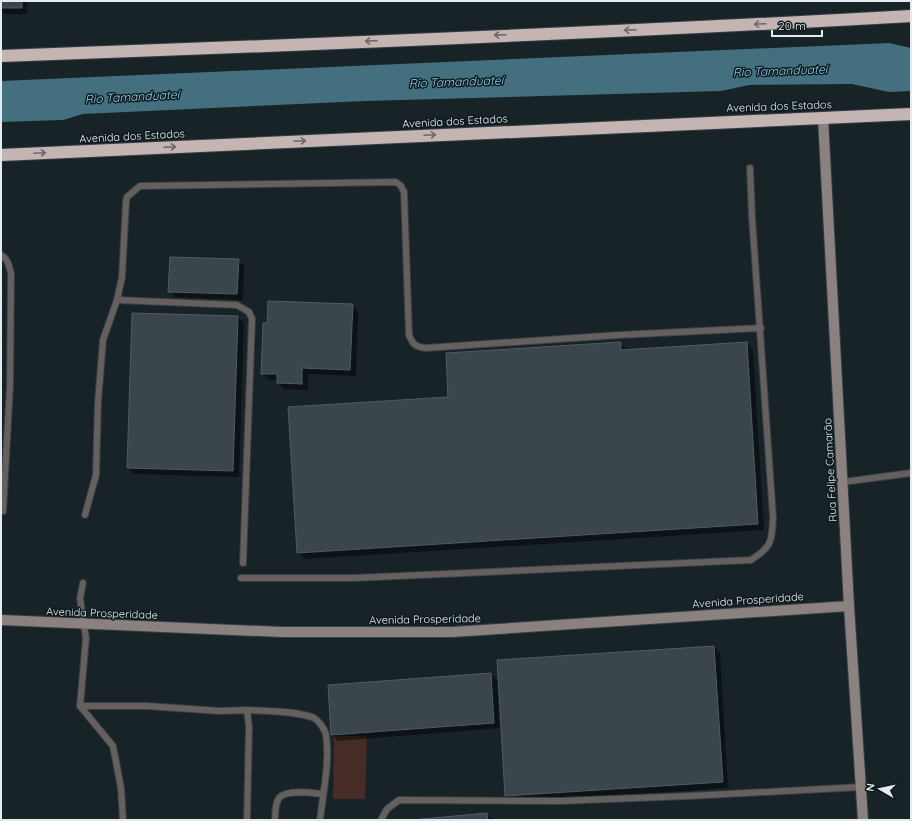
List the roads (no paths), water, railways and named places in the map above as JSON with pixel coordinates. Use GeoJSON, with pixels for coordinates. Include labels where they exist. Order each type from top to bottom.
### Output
{"type":"FeatureCollection","features":[{"type":"Feature","properties":{"kind":"highway"},"geometry":{"type":"LineString","coordinates":[[1,56],[177,50],[911,16]]}},
{"type":"Feature","properties":{"kind":"highway","name":"Avenida dos Estados"},"geometry":{"type":"LineString","coordinates":[[1,155],[911,114]]}},
{"type":"Feature","properties":{"kind":"main road","name":"Rua Felipe Camarão"},"geometry":{"type":"LineString","coordinates":[[823,118],[849,606],[863,820]]}},
{"type":"Feature","properties":{"kind":"main road","name":"Avenida Prosperidade"},"geometry":{"type":"LineString","coordinates":[[1,620],[282,632],[452,632],[849,606]]}},
{"type":"Feature","properties":{"kind":"lane"},"geometry":{"type":"LineString","coordinates":[[241,578],[354,578],[751,560],[763,553],[772,539],[773,517],[752,217],[750,168]]}},
{"type":"Feature","properties":{"kind":"lane"},"geometry":{"type":"LineString","coordinates":[[86,515],[96,475],[98,402],[103,340],[117,300],[122,277],[127,197],[140,186],[396,182],[401,186],[404,192],[409,335],[412,344],[418,348],[619,335],[760,328]]}},
{"type":"Feature","properties":{"kind":"lane"},"geometry":{"type":"LineString","coordinates":[[1,255],[9,264],[11,273],[10,385],[3,511]]}},
{"type":"Feature","properties":{"kind":"lane"},"geometry":{"type":"LineString","coordinates":[[117,300],[237,305],[249,312],[252,319],[243,564]]}},
{"type":"Feature","properties":{"kind":"lane"},"geometry":{"type":"LineString","coordinates":[[842,482],[911,473]]}},
{"type":"Feature","properties":{"kind":"lane"},"geometry":{"type":"LineString","coordinates":[[83,583],[80,598],[86,638],[86,652],[80,706],[112,746],[121,788],[123,820]]}},
{"type":"Feature","properties":{"kind":"lane"},"geometry":{"type":"LineString","coordinates":[[80,706],[147,706],[220,711],[247,710],[301,714],[315,719],[326,733],[326,769],[320,820]]}},
{"type":"Feature","properties":{"kind":"lane"},"geometry":{"type":"LineString","coordinates":[[247,710],[249,727],[247,820]]}},
{"type":"Feature","properties":{"kind":"lane"},"geometry":{"type":"LineString","coordinates":[[381,820],[387,809],[399,800],[560,801],[861,787]]}},
{"type":"Feature","properties":{"kind":"lane"},"geometry":{"type":"LineString","coordinates":[[275,820],[278,799],[282,794],[301,792],[323,794]]}},
{"type":"Feature","properties":{"kind":"water","name":"Rio Tamanduateí"},"geometry":{"type":"Polygon","coordinates":[[[889,43],[911,48],[911,91],[889,92],[852,84],[749,85],[721,91],[365,101],[83,114],[63,120],[1,122],[1,81],[889,43]]]}}]}
